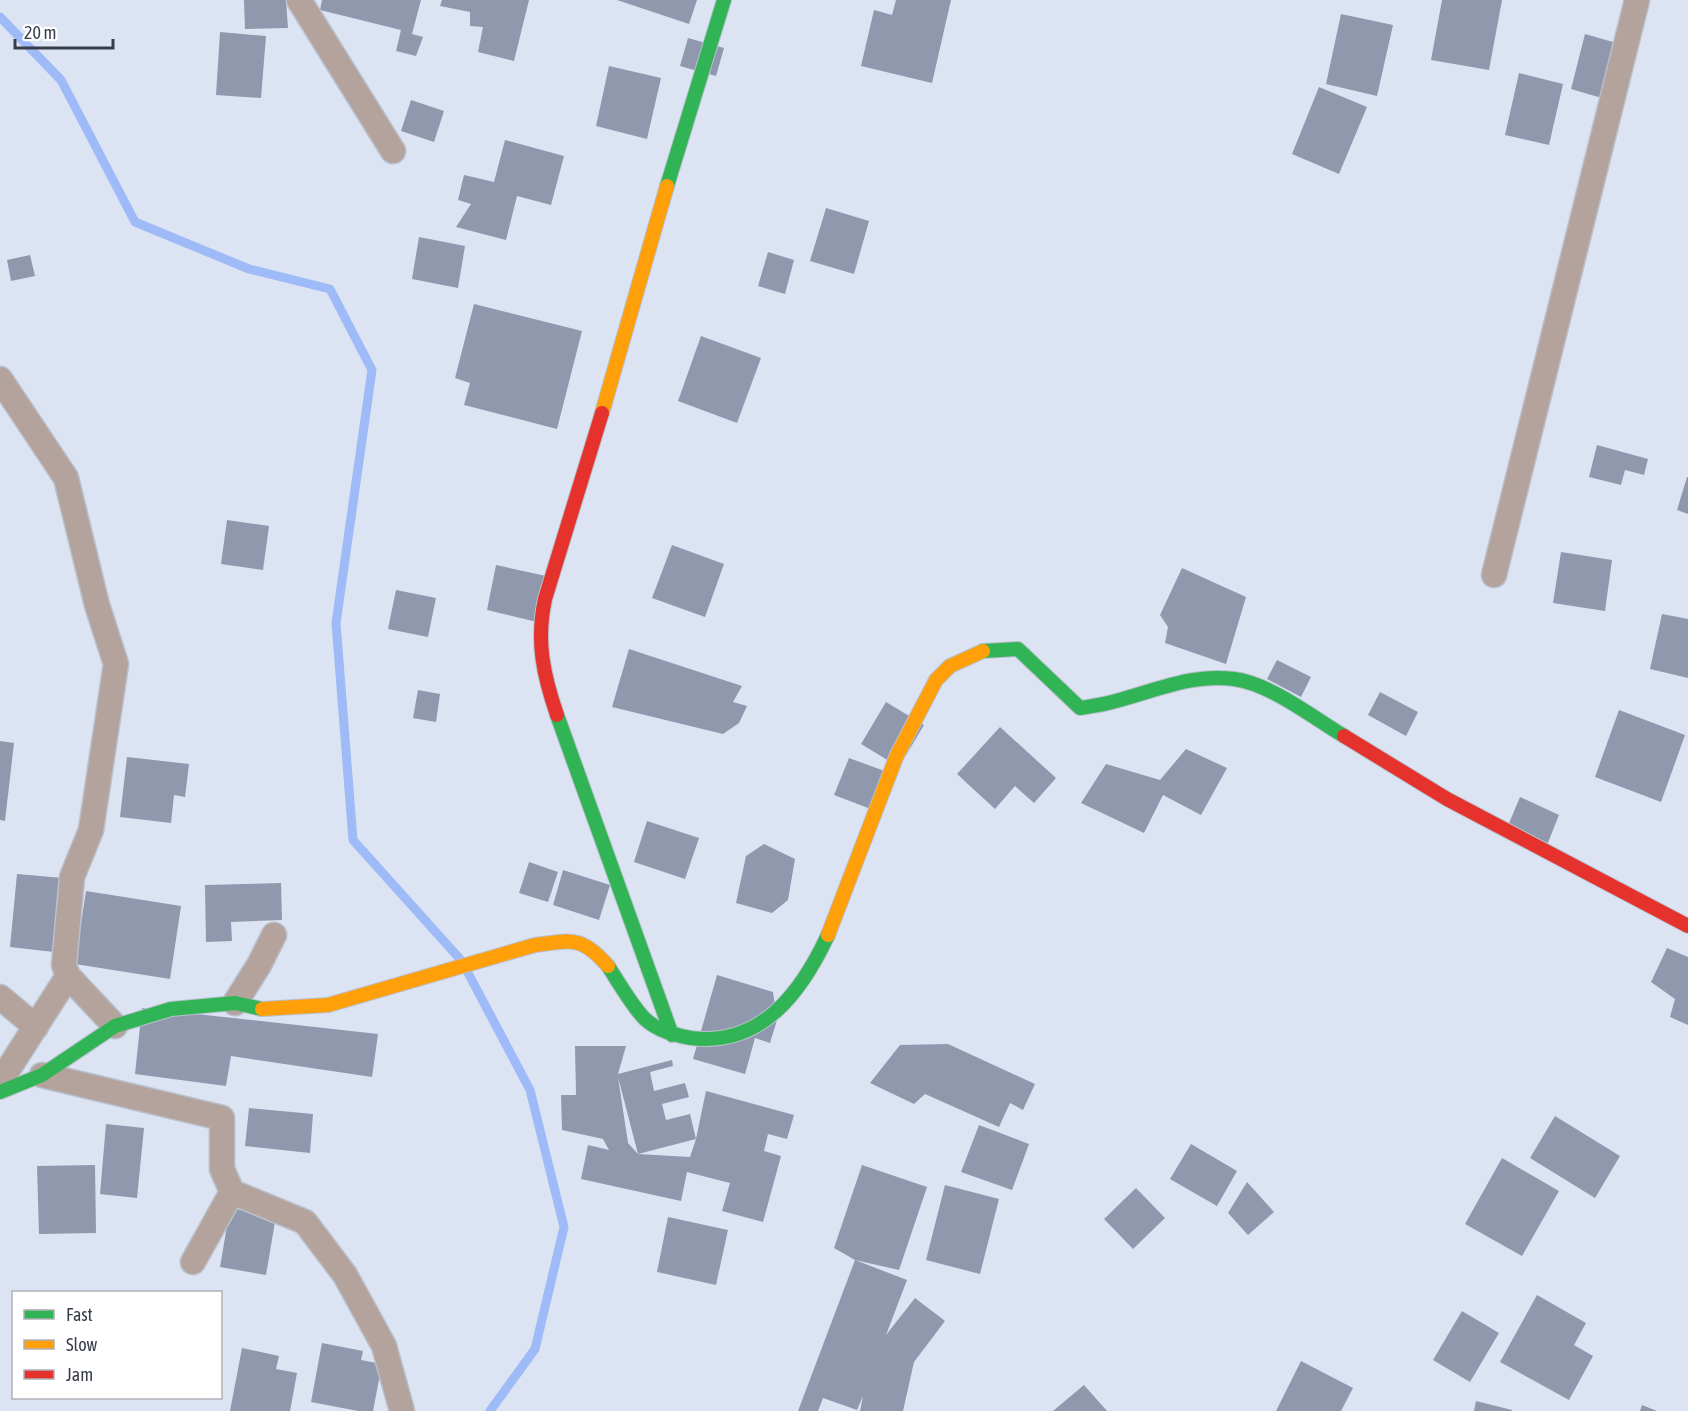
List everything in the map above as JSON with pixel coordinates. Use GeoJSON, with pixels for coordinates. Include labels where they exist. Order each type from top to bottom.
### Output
{"type":"FeatureCollection","features":[{"type":"Feature","properties":{"kind":"street"},"geometry":{"type":"LineString","coordinates":[[298,0],[393,151]]}},
{"type":"Feature","properties":{"kind":"street"},"geometry":{"type":"LineString","coordinates":[[672,1035],[548,689],[540,647],[540,623],[555,562],[598,428],[648,250],[724,0]]}},
{"type":"Feature","properties":{"kind":"street"},"geometry":{"type":"LineString","coordinates":[[1494,576],[1637,0]]}},
{"type":"Feature","properties":{"kind":"street"},"geometry":{"type":"LineString","coordinates":[[0,379],[66,478],[97,605],[116,664],[92,830],[72,877],[64,964],[68,976],[115,1026]]}},
{"type":"Feature","properties":{"kind":"street"},"geometry":{"type":"LineString","coordinates":[[0,1092],[42,1075],[115,1026],[171,1009],[235,1003],[267,1010],[328,1005],[536,945],[570,940],[590,947],[607,965],[645,1019],[672,1035],[701,1039],[739,1034],[764,1021],[790,999],[814,965],[830,931],[897,754],[925,699],[936,680],[950,666],[984,650],[1018,649],[1080,708],[1110,703],[1180,682],[1208,678],[1235,679],[1270,691],[1447,799],[1688,926]]}},
{"type":"Feature","properties":{"kind":"street"},"geometry":{"type":"LineString","coordinates":[[235,1003],[259,965],[274,935]]}},
{"type":"Feature","properties":{"kind":"street"},"geometry":{"type":"LineString","coordinates":[[0,1082],[68,976]]}},
{"type":"Feature","properties":{"kind":"street"},"geometry":{"type":"LineString","coordinates":[[0,997],[36,1027]]}},
{"type":"Feature","properties":{"kind":"street"},"geometry":{"type":"LineString","coordinates":[[42,1075],[222,1118],[222,1169],[232,1192],[305,1222],[345,1275],[384,1346],[402,1411]]}},
{"type":"Feature","properties":{"kind":"street"},"geometry":{"type":"LineString","coordinates":[[193,1262],[232,1192]]}},
{"type":"Feature","properties":{"kind":"building"},"geometry":{"type":"Polygon","coordinates":[[[244,0],[286,0],[288,28],[245,29],[244,0]]]}},
{"type":"Feature","properties":{"kind":"building"},"geometry":{"type":"Polygon","coordinates":[[[322,0],[421,0],[412,34],[423,37],[416,56],[396,51],[401,30],[320,10],[322,0]]]}},
{"type":"Feature","properties":{"kind":"building"},"geometry":{"type":"Polygon","coordinates":[[[442,0],[529,0],[514,61],[478,52],[483,27],[470,26],[470,12],[440,6],[442,0]]]}},
{"type":"Feature","properties":{"kind":"building"},"geometry":{"type":"Polygon","coordinates":[[[617,0],[697,0],[689,24],[617,0]]]}},
{"type":"Feature","properties":{"kind":"building"},"geometry":{"type":"Polygon","coordinates":[[[896,0],[951,0],[932,83],[861,66],[874,10],[892,15],[896,0]]]}},
{"type":"Feature","properties":{"kind":"building"},"geometry":{"type":"Polygon","coordinates":[[[1442,0],[1502,0],[1489,70],[1431,60],[1442,0]]]}},
{"type":"Feature","properties":{"kind":"building"},"geometry":{"type":"Polygon","coordinates":[[[1341,14],[1393,25],[1377,96],[1326,84],[1341,14]]]}},
{"type":"Feature","properties":{"kind":"building"},"geometry":{"type":"Polygon","coordinates":[[[220,32],[266,36],[261,98],[216,95],[220,32]]]}},
{"type":"Feature","properties":{"kind":"building"},"geometry":{"type":"Polygon","coordinates":[[[1585,34],[1620,44],[1605,99],[1571,89],[1585,34]]]}},
{"type":"Feature","properties":{"kind":"building"},"geometry":{"type":"Polygon","coordinates":[[[688,38],[724,48],[716,76],[680,66],[688,38]]]}},
{"type":"Feature","properties":{"kind":"building"},"geometry":{"type":"Polygon","coordinates":[[[609,66],[661,78],[647,139],[596,126],[609,66]]]}},
{"type":"Feature","properties":{"kind":"building"},"geometry":{"type":"Polygon","coordinates":[[[1519,73],[1563,84],[1549,145],[1505,135],[1519,73]]]}},
{"type":"Feature","properties":{"kind":"building"},"geometry":{"type":"Polygon","coordinates":[[[1319,87],[1367,107],[1339,174],[1292,154],[1319,87]]]}},
{"type":"Feature","properties":{"kind":"building"},"geometry":{"type":"Polygon","coordinates":[[[411,100],[444,111],[434,142],[401,131],[411,100]]]}},
{"type":"Feature","properties":{"kind":"building"},"geometry":{"type":"Polygon","coordinates":[[[505,140],[564,156],[551,205],[517,196],[506,240],[456,227],[471,204],[458,200],[464,175],[494,182],[505,140]]]}},
{"type":"Feature","properties":{"kind":"building"},"geometry":{"type":"Polygon","coordinates":[[[826,208],[869,221],[854,274],[810,261],[826,208]]]}},
{"type":"Feature","properties":{"kind":"building"},"geometry":{"type":"Polygon","coordinates":[[[419,237],[465,246],[458,288],[412,279],[419,237]]]}},
{"type":"Feature","properties":{"kind":"building"},"geometry":{"type":"Polygon","coordinates":[[[768,252],[794,260],[785,294],[758,286],[768,252]]]}},
{"type":"Feature","properties":{"kind":"building"},"geometry":{"type":"Polygon","coordinates":[[[30,255],[35,276],[11,281],[7,260],[30,255]]]}},
{"type":"Feature","properties":{"kind":"building"},"geometry":{"type":"Polygon","coordinates":[[[474,304],[582,331],[557,429],[464,405],[470,383],[455,378],[474,304]]]}},
{"type":"Feature","properties":{"kind":"building"},"geometry":{"type":"Polygon","coordinates":[[[701,336],[761,358],[737,423],[678,401],[701,336]]]}},
{"type":"Feature","properties":{"kind":"building"},"geometry":{"type":"Polygon","coordinates":[[[1597,445],[1648,459],[1644,475],[1625,470],[1621,485],[1589,477],[1597,445]]]}},
{"type":"Feature","properties":{"kind":"building"},"geometry":{"type":"Polygon","coordinates":[[[1688,477],[1688,514],[1677,510],[1688,477]]]}},
{"type":"Feature","properties":{"kind":"building"},"geometry":{"type":"Polygon","coordinates":[[[227,520],[269,526],[263,570],[221,564],[227,520]]]}},
{"type":"Feature","properties":{"kind":"building"},"geometry":{"type":"Polygon","coordinates":[[[672,545],[724,564],[705,617],[652,598],[672,545]]]}},
{"type":"Feature","properties":{"kind":"building"},"geometry":{"type":"Polygon","coordinates":[[[1561,552],[1612,560],[1605,611],[1553,603],[1561,552]]]}},
{"type":"Feature","properties":{"kind":"building"},"geometry":{"type":"Polygon","coordinates":[[[496,565],[546,576],[537,622],[487,610],[496,565]]]}},
{"type":"Feature","properties":{"kind":"building"},"geometry":{"type":"Polygon","coordinates":[[[1182,568],[1246,597],[1226,664],[1165,643],[1168,627],[1160,615],[1182,568]]]}},
{"type":"Feature","properties":{"kind":"building"},"geometry":{"type":"Polygon","coordinates":[[[396,590],[436,598],[428,637],[388,629],[396,590]]]}},
{"type":"Feature","properties":{"kind":"building"},"geometry":{"type":"Polygon","coordinates":[[[1662,614],[1688,619],[1688,678],[1650,669],[1662,614]]]}},
{"type":"Feature","properties":{"kind":"building"},"geometry":{"type":"Polygon","coordinates":[[[629,649],[742,686],[733,702],[747,706],[739,723],[723,734],[612,707],[629,649]]]}},
{"type":"Feature","properties":{"kind":"building"},"geometry":{"type":"Polygon","coordinates":[[[1277,660],[1311,677],[1301,697],[1267,679],[1277,660]]]}},
{"type":"Feature","properties":{"kind":"building"},"geometry":{"type":"Polygon","coordinates":[[[418,690],[440,694],[436,722],[413,718],[418,690]]]}},
{"type":"Feature","properties":{"kind":"building"},"geometry":{"type":"Polygon","coordinates":[[[1380,692],[1418,712],[1406,736],[1368,715],[1380,692]]]}},
{"type":"Feature","properties":{"kind":"building"},"geometry":{"type":"Polygon","coordinates":[[[886,702],[924,725],[899,767],[861,744],[886,702]]]}},
{"type":"Feature","properties":{"kind":"building"},"geometry":{"type":"Polygon","coordinates":[[[1619,710],[1685,735],[1661,802],[1595,777],[1619,710]]]}},
{"type":"Feature","properties":{"kind":"building"},"geometry":{"type":"Polygon","coordinates":[[[1000,727],[1056,778],[1034,803],[1015,786],[995,809],[957,774],[1000,727]]]}},
{"type":"Feature","properties":{"kind":"building"},"geometry":{"type":"Polygon","coordinates":[[[0,741],[14,743],[5,821],[0,820],[0,741]]]}},
{"type":"Feature","properties":{"kind":"building"},"geometry":{"type":"Polygon","coordinates":[[[1186,749],[1227,768],[1201,815],[1163,795],[1144,833],[1081,803],[1106,764],[1160,780],[1186,749]]]}},
{"type":"Feature","properties":{"kind":"building"},"geometry":{"type":"Polygon","coordinates":[[[127,757],[189,764],[185,797],[174,795],[171,823],[120,817],[127,757]]]}},
{"type":"Feature","properties":{"kind":"building"},"geometry":{"type":"Polygon","coordinates":[[[849,758],[890,773],[876,811],[834,795],[849,758]]]}},
{"type":"Feature","properties":{"kind":"building"},"geometry":{"type":"Polygon","coordinates":[[[1520,797],[1559,815],[1547,845],[1507,828],[1520,797]]]}},
{"type":"Feature","properties":{"kind":"building"},"geometry":{"type":"Polygon","coordinates":[[[647,821],[699,838],[685,879],[634,862],[647,821]]]}},
{"type":"Feature","properties":{"kind":"building"},"geometry":{"type":"Polygon","coordinates":[[[764,844],[795,859],[788,900],[772,913],[736,903],[746,856],[764,844]]]}},
{"type":"Feature","properties":{"kind":"building"},"geometry":{"type":"Polygon","coordinates":[[[529,862],[558,872],[548,902],[519,893],[529,862]]]}},
{"type":"Feature","properties":{"kind":"building"},"geometry":{"type":"Polygon","coordinates":[[[563,870],[610,885],[599,920],[553,905],[563,870]]]}},
{"type":"Feature","properties":{"kind":"building"},"geometry":{"type":"Polygon","coordinates":[[[17,874],[63,878],[54,952],[10,947],[17,874]]]}},
{"type":"Feature","properties":{"kind":"building"},"geometry":{"type":"Polygon","coordinates":[[[281,883],[282,920],[231,922],[232,941],[206,942],[205,885],[281,883]]]}},
{"type":"Feature","properties":{"kind":"building"},"geometry":{"type":"Polygon","coordinates":[[[86,891],[181,906],[170,979],[75,964],[86,891]]]}},
{"type":"Feature","properties":{"kind":"building"},"geometry":{"type":"Polygon","coordinates":[[[1667,948],[1688,957],[1688,1025],[1670,1017],[1675,999],[1651,982],[1667,948]]]}},
{"type":"Feature","properties":{"kind":"building"},"geometry":{"type":"Polygon","coordinates":[[[717,975],[773,992],[777,1020],[770,1043],[755,1038],[745,1074],[693,1059],[717,975]]]}},
{"type":"Feature","properties":{"kind":"building"},"geometry":{"type":"Polygon","coordinates":[[[142,1008],[378,1034],[372,1077],[231,1056],[226,1086],[135,1074],[142,1008]]]}},
{"type":"Feature","properties":{"kind":"building"},"geometry":{"type":"Polygon","coordinates":[[[948,1044],[1035,1084],[1023,1110],[1010,1103],[999,1127],[925,1094],[914,1104],[870,1083],[900,1045],[948,1044]]]}},
{"type":"Feature","properties":{"kind":"building"},"geometry":{"type":"Polygon","coordinates":[[[575,1046],[626,1046],[618,1074],[672,1060],[673,1066],[650,1072],[654,1091],[685,1083],[689,1097],[662,1104],[666,1120],[690,1114],[696,1139],[706,1091],[794,1115],[787,1139],[768,1134],[764,1151],[781,1156],[763,1222],[722,1211],[730,1183],[687,1172],[681,1201],[581,1179],[588,1145],[609,1150],[603,1139],[562,1130],[561,1095],[576,1095],[575,1046]],[[618,1077],[628,1143],[638,1154],[618,1077]],[[696,1139],[638,1154],[690,1157],[696,1139]]]}},
{"type":"Feature","properties":{"kind":"building"},"geometry":{"type":"Polygon","coordinates":[[[249,1108],[313,1114],[310,1153],[245,1146],[249,1108]]]}},
{"type":"Feature","properties":{"kind":"building"},"geometry":{"type":"Polygon","coordinates":[[[1555,1116],[1620,1156],[1595,1198],[1530,1158],[1555,1116]]]}},
{"type":"Feature","properties":{"kind":"building"},"geometry":{"type":"Polygon","coordinates":[[[106,1124],[144,1128],[137,1198],[100,1194],[106,1124]]]}},
{"type":"Feature","properties":{"kind":"building"},"geometry":{"type":"Polygon","coordinates":[[[979,1125],[1029,1144],[1012,1190],[961,1172],[979,1125]]]}},
{"type":"Feature","properties":{"kind":"building"},"geometry":{"type":"Polygon","coordinates":[[[1191,1144],[1237,1171],[1217,1206],[1170,1179],[1191,1144]]]}},
{"type":"Feature","properties":{"kind":"building"},"geometry":{"type":"Polygon","coordinates":[[[1502,1158],[1559,1191],[1522,1256],[1465,1224],[1502,1158]]]}},
{"type":"Feature","properties":{"kind":"building"},"geometry":{"type":"Polygon","coordinates":[[[95,1165],[96,1233],[39,1234],[37,1166],[95,1165]]]}},
{"type":"Feature","properties":{"kind":"building"},"geometry":{"type":"Polygon","coordinates":[[[862,1165],[927,1187],[899,1270],[855,1260],[834,1248],[862,1165]]]}},
{"type":"Feature","properties":{"kind":"building"},"geometry":{"type":"Polygon","coordinates":[[[1247,1182],[1274,1212],[1248,1235],[1228,1213],[1247,1182]]]}},
{"type":"Feature","properties":{"kind":"building"},"geometry":{"type":"Polygon","coordinates":[[[945,1185],[999,1199],[980,1274],[926,1260],[945,1185]]]}},
{"type":"Feature","properties":{"kind":"building"},"geometry":{"type":"Polygon","coordinates":[[[1136,1188],[1165,1218],[1133,1249],[1104,1219],[1136,1188]]]}},
{"type":"Feature","properties":{"kind":"building"},"geometry":{"type":"Polygon","coordinates":[[[230,1208],[276,1216],[266,1275],[220,1267],[230,1208]]]}},
{"type":"Feature","properties":{"kind":"building"},"geometry":{"type":"Polygon","coordinates":[[[668,1217],[728,1230],[716,1285],[657,1272],[668,1217]]]}},
{"type":"Feature","properties":{"kind":"building"},"geometry":{"type":"Polygon","coordinates":[[[855,1260],[907,1280],[886,1335],[915,1298],[945,1321],[914,1362],[903,1411],[860,1411],[863,1396],[857,1410],[823,1398],[818,1411],[798,1411],[855,1260]]]}},
{"type":"Feature","properties":{"kind":"building"},"geometry":{"type":"Polygon","coordinates":[[[1537,1295],[1586,1323],[1574,1345],[1593,1356],[1569,1400],[1500,1362],[1537,1295]]]}},
{"type":"Feature","properties":{"kind":"building"},"geometry":{"type":"Polygon","coordinates":[[[1462,1311],[1499,1333],[1470,1382],[1433,1360],[1462,1311]]]}},
{"type":"Feature","properties":{"kind":"building"},"geometry":{"type":"Polygon","coordinates":[[[322,1343],[363,1351],[361,1360],[382,1364],[373,1411],[358,1411],[311,1402],[322,1343]]]}},
{"type":"Feature","properties":{"kind":"building"},"geometry":{"type":"Polygon","coordinates":[[[242,1348],[279,1356],[276,1369],[297,1373],[290,1411],[230,1411],[242,1348]]]}},
{"type":"Feature","properties":{"kind":"building"},"geometry":{"type":"Polygon","coordinates":[[[1301,1361],[1353,1388],[1341,1411],[1276,1411],[1301,1361]]]}},
{"type":"Feature","properties":{"kind":"building"},"geometry":{"type":"Polygon","coordinates":[[[1084,1385],[1107,1411],[1053,1411],[1084,1385]]]}},
{"type":"Feature","properties":{"kind":"building"},"geometry":{"type":"Polygon","coordinates":[[[1476,1401],[1512,1410],[1512,1411],[1474,1411],[1476,1401]]]}},
{"type":"Feature","properties":{"kind":"building"},"geometry":{"type":"Polygon","coordinates":[[[1642,1405],[1657,1411],[1640,1411],[1642,1405]]]}},
{"type":"Feature","properties":{"kind":"waterway"},"geometry":{"type":"LineString","coordinates":[[0,17],[61,80],[135,222],[249,269],[330,289],[372,370],[336,623],[353,840],[460,959]]}},
{"type":"Feature","properties":{"kind":"waterway"},"geometry":{"type":"LineString","coordinates":[[467,971],[530,1090],[564,1227],[535,1349],[490,1411]]}},
{"type":"Feature","properties":{"kind":"traffic: fast"},"geometry":{"type":"LineString","coordinates":[[667,186],[724,0]]}},
{"type":"Feature","properties":{"kind":"traffic: fast"},"geometry":{"type":"LineString","coordinates":[[983,651],[1018,649],[1080,708],[1108,703],[1187,681],[1234,679],[1277,694],[1344,736]]}},
{"type":"Feature","properties":{"kind":"traffic: fast"},"geometry":{"type":"LineString","coordinates":[[557,715],[672,1035]]}},
{"type":"Feature","properties":{"kind":"traffic: fast"},"geometry":{"type":"LineString","coordinates":[[608,966],[636,1008],[650,1023],[661,1029],[691,1038],[716,1038],[739,1034],[759,1024],[776,1011],[806,976],[828,935]]}},
{"type":"Feature","properties":{"kind":"traffic: fast"},"geometry":{"type":"LineString","coordinates":[[0,1092],[42,1075],[115,1026],[171,1009],[235,1003],[262,1009]]}},
{"type":"Feature","properties":{"kind":"traffic: slow"},"geometry":{"type":"LineString","coordinates":[[602,413],[667,186]]}},
{"type":"Feature","properties":{"kind":"traffic: slow"},"geometry":{"type":"LineString","coordinates":[[828,935],[897,755],[936,680],[950,666],[983,651]]}},
{"type":"Feature","properties":{"kind":"traffic: slow"},"geometry":{"type":"LineString","coordinates":[[262,1009],[328,1005],[548,943],[576,942],[591,949],[608,966]]}},
{"type":"Feature","properties":{"kind":"traffic: jam"},"geometry":{"type":"LineString","coordinates":[[557,715],[542,657],[542,614],[602,413]]}},
{"type":"Feature","properties":{"kind":"traffic: jam"},"geometry":{"type":"LineString","coordinates":[[1344,736],[1447,799],[1688,926]]}}]}
